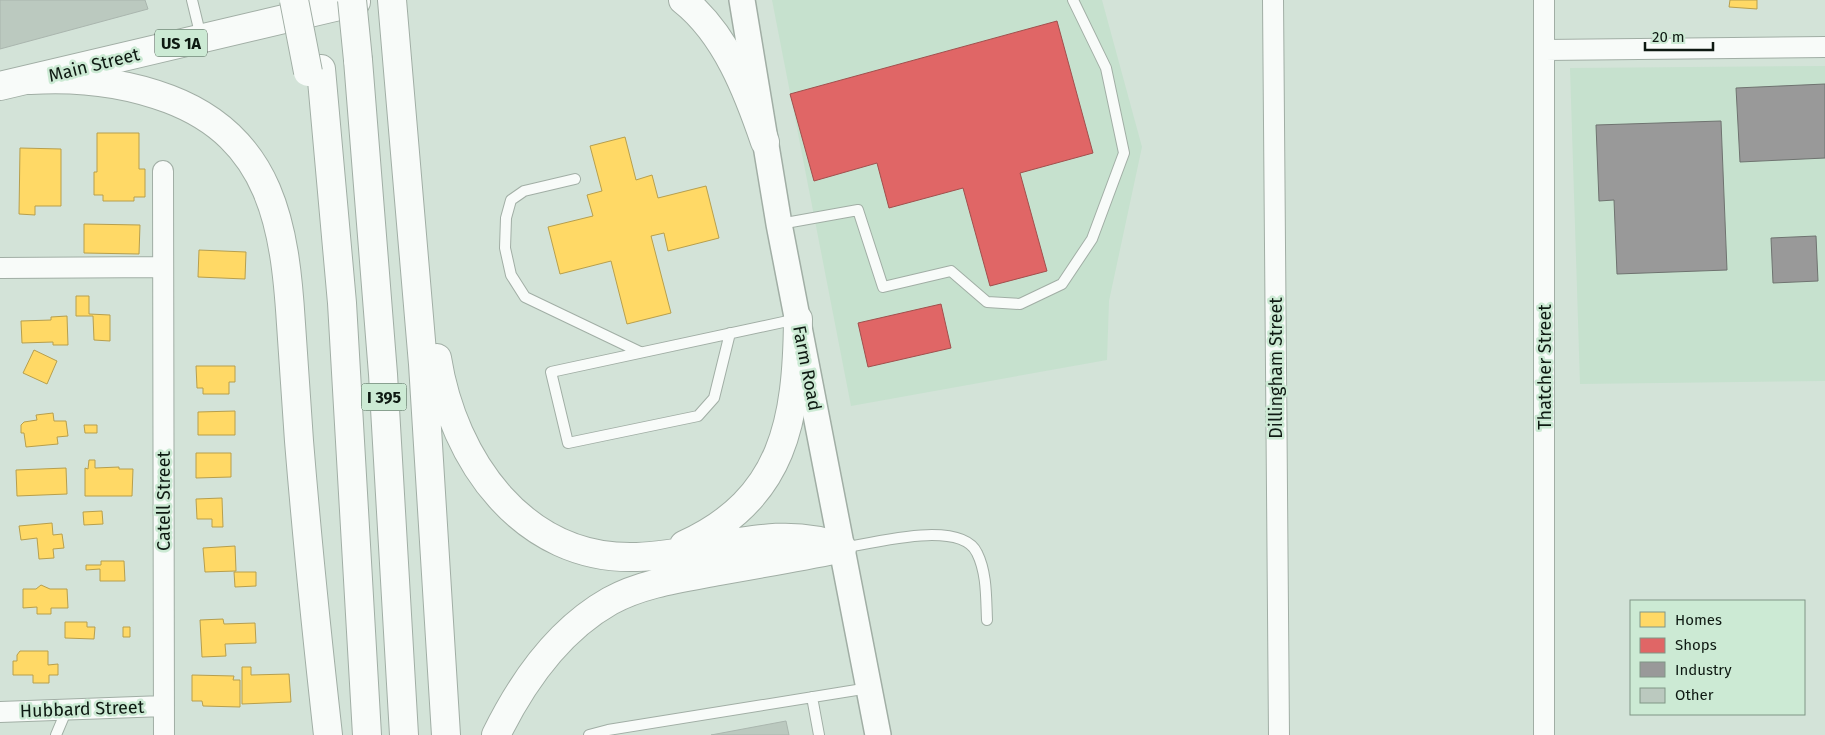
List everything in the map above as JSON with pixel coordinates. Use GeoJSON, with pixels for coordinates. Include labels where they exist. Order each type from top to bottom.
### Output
{"type":"FeatureCollection","features":[{"type":"Feature","properties":{"kind":"main road"},"geometry":{"type":"LineString","coordinates":[[294,0],[314,70]]}},
{"type":"Feature","properties":{"kind":"main road","name":"Main Street"},"geometry":{"type":"LineString","coordinates":[[30,80],[202,38],[337,2],[363,0]]}},
{"type":"Feature","properties":{"kind":"main road"},"geometry":{"type":"LineString","coordinates":[[392,0],[410,186],[446,735]]}},
{"type":"Feature","properties":{"kind":"main road"},"geometry":{"type":"LineString","coordinates":[[683,0],[700,16],[722,45],[752,106],[765,142]]}},
{"type":"Feature","properties":{"kind":"main road","name":"I 395"},"geometry":{"type":"LineString","coordinates":[[337,2],[314,70],[335,219],[352,463],[367,735]]}},
{"type":"Feature","properties":{"kind":"main road","name":"I 395"},"geometry":{"type":"LineString","coordinates":[[337,2],[358,60],[383,374],[404,735]]}},
{"type":"Feature","properties":{"kind":"main road"},"geometry":{"type":"LineString","coordinates":[[30,80],[72,79],[114,84],[150,92],[181,104],[204,116],[228,134],[248,156],[265,184],[272,200],[282,237],[288,283],[304,498],[328,735]]}},
{"type":"Feature","properties":{"kind":"main road","name":"US 1A"},"geometry":{"type":"LineString","coordinates":[[0,86],[30,80]]}},
{"type":"Feature","properties":{"kind":"main road"},"geometry":{"type":"LineString","coordinates":[[410,186],[443,391],[459,432],[481,473],[515,514],[554,540],[589,552],[606,555],[652,556],[781,537],[812,538],[842,548]]}},
{"type":"Feature","properties":{"kind":"main road"},"geometry":{"type":"LineString","coordinates":[[652,556],[679,547],[720,525],[753,496],[769,474],[781,446],[790,414],[795,376],[798,319]]}},
{"type":"Feature","properties":{"kind":"main road"},"geometry":{"type":"LineString","coordinates":[[496,735],[525,684],[550,651],[573,628],[610,602],[636,590],[669,580],[842,548]]}},
{"type":"Feature","properties":{"kind":"street","name":"Farm Road"},"geometry":{"type":"LineString","coordinates":[[742,0],[779,224],[878,735]]}},
{"type":"Feature","properties":{"kind":"street","name":"Dillingham Street"},"geometry":{"type":"LineString","coordinates":[[1273,0],[1278,735]]}},
{"type":"Feature","properties":{"kind":"street","name":"Thatcher Street"},"geometry":{"type":"LineString","coordinates":[[1544,0],[1544,735]]}},
{"type":"Feature","properties":{"kind":"street"},"geometry":{"type":"LineString","coordinates":[[1545,50],[1825,47]]}},
{"type":"Feature","properties":{"kind":"street","name":"Catell Street"},"geometry":{"type":"LineString","coordinates":[[163,170],[164,735]]}},
{"type":"Feature","properties":{"kind":"street"},"geometry":{"type":"LineString","coordinates":[[0,268],[163,267]]}},
{"type":"Feature","properties":{"kind":"street","name":"Hubbard Street"},"geometry":{"type":"LineString","coordinates":[[0,712],[164,706]]}},
{"type":"Feature","properties":{"kind":"lane"},"geometry":{"type":"LineString","coordinates":[[192,0],[202,38]]}},
{"type":"Feature","properties":{"kind":"lane"},"geometry":{"type":"LineString","coordinates":[[779,224],[858,210],[883,287],[951,271],[986,302],[1020,304],[1062,284],[1092,239],[1124,153],[1106,68],[1073,0]]}},
{"type":"Feature","properties":{"kind":"lane"},"geometry":{"type":"LineString","coordinates":[[575,179],[524,191],[511,200],[506,218],[505,248],[511,275],[525,297],[640,352]]}},
{"type":"Feature","properties":{"kind":"lane"},"geometry":{"type":"LineString","coordinates":[[730,333],[714,398],[698,416],[568,443],[551,372],[640,352],[730,333],[798,319]]}},
{"type":"Feature","properties":{"kind":"lane"},"geometry":{"type":"LineString","coordinates":[[842,548],[925,536],[955,536],[966,540],[976,550],[982,566],[987,620]]}},
{"type":"Feature","properties":{"kind":"lane"},"geometry":{"type":"LineString","coordinates":[[590,735],[608,730],[869,688]]}},
{"type":"Feature","properties":{"kind":"lane"},"geometry":{"type":"LineString","coordinates":[[812,697],[819,735]]}},
{"type":"Feature","properties":{"kind":"lane"},"geometry":{"type":"LineString","coordinates":[[56,735],[66,709]]}},
{"type":"Feature","properties":{"kind":"shaded area"},"geometry":{"type":"Polygon","coordinates":[[[772,0],[1102,0],[1142,147],[1109,301],[1107,360],[851,406],[772,0]]]}},
{"type":"Feature","properties":{"kind":"shaded area"},"geometry":{"type":"Polygon","coordinates":[[[1825,66],[1825,381],[1580,384],[1570,68],[1825,66]]]}},
{"type":"Feature","properties":{"kind":"building: Homes"},"geometry":{"type":"Polygon","coordinates":[[[1730,0],[1757,0],[1757,9],[1729,7],[1730,0]]]}},
{"type":"Feature","properties":{"kind":"building: Homes"},"geometry":{"type":"Polygon","coordinates":[[[97,133],[139,133],[139,169],[145,169],[145,197],[134,197],[134,201],[103,201],[103,195],[94,195],[94,172],[97,172],[97,133]]]}},
{"type":"Feature","properties":{"kind":"building: Homes"},"geometry":{"type":"Polygon","coordinates":[[[625,137],[636,180],[652,175],[658,198],[706,186],[719,238],[668,251],[664,233],[651,236],[671,313],[627,324],[611,261],[560,274],[548,227],[593,216],[587,195],[602,191],[590,146],[625,137]]]}},
{"type":"Feature","properties":{"kind":"building: Homes"},"geometry":{"type":"Polygon","coordinates":[[[20,148],[61,149],[61,206],[35,206],[35,215],[19,214],[20,148]]]}},
{"type":"Feature","properties":{"kind":"building: Homes"},"geometry":{"type":"Polygon","coordinates":[[[84,224],[140,225],[139,254],[84,253],[84,224]]]}},
{"type":"Feature","properties":{"kind":"building: Homes"},"geometry":{"type":"Polygon","coordinates":[[[199,250],[246,252],[245,279],[198,277],[199,250]]]}},
{"type":"Feature","properties":{"kind":"building: Homes"},"geometry":{"type":"Polygon","coordinates":[[[76,296],[89,296],[89,314],[110,315],[110,341],[94,340],[93,316],[76,316],[76,296]]]}},
{"type":"Feature","properties":{"kind":"building: Homes"},"geometry":{"type":"Polygon","coordinates":[[[67,316],[68,345],[53,345],[53,342],[22,343],[21,321],[51,320],[51,317],[67,316]]]}},
{"type":"Feature","properties":{"kind":"building: Homes"},"geometry":{"type":"Polygon","coordinates":[[[34,350],[57,361],[47,384],[23,373],[34,350]]]}},
{"type":"Feature","properties":{"kind":"building: Homes"},"geometry":{"type":"Polygon","coordinates":[[[196,366],[235,366],[235,382],[229,382],[229,394],[203,394],[203,388],[197,388],[196,366]]]}},
{"type":"Feature","properties":{"kind":"building: Homes"},"geometry":{"type":"Polygon","coordinates":[[[235,411],[235,435],[198,435],[198,412],[235,411]]]}},
{"type":"Feature","properties":{"kind":"building: Homes"},"geometry":{"type":"Polygon","coordinates":[[[53,413],[54,421],[66,421],[68,436],[57,437],[58,444],[26,447],[24,433],[21,433],[21,425],[24,422],[37,420],[36,415],[53,413]]]}},
{"type":"Feature","properties":{"kind":"building: Homes"},"geometry":{"type":"Polygon","coordinates":[[[84,425],[97,425],[97,433],[85,433],[84,425]]]}},
{"type":"Feature","properties":{"kind":"building: Homes"},"geometry":{"type":"Polygon","coordinates":[[[196,453],[231,453],[231,477],[196,478],[196,453]]]}},
{"type":"Feature","properties":{"kind":"building: Homes"},"geometry":{"type":"Polygon","coordinates":[[[89,460],[95,460],[95,468],[119,467],[119,469],[133,469],[132,496],[85,496],[85,468],[88,469],[89,460]]]}},
{"type":"Feature","properties":{"kind":"building: Homes"},"geometry":{"type":"Polygon","coordinates":[[[66,468],[67,494],[17,496],[16,470],[66,468]]]}},
{"type":"Feature","properties":{"kind":"building: Homes"},"geometry":{"type":"Polygon","coordinates":[[[222,498],[223,527],[212,527],[212,519],[197,519],[196,499],[222,498]]]}},
{"type":"Feature","properties":{"kind":"building: Homes"},"geometry":{"type":"Polygon","coordinates":[[[102,511],[103,524],[84,525],[83,512],[102,511]]]}},
{"type":"Feature","properties":{"kind":"building: Homes"},"geometry":{"type":"Polygon","coordinates":[[[52,523],[53,535],[62,534],[64,548],[53,549],[54,558],[39,559],[37,538],[21,540],[19,526],[52,523]]]}},
{"type":"Feature","properties":{"kind":"building: Homes"},"geometry":{"type":"Polygon","coordinates":[[[235,546],[236,571],[205,572],[203,548],[235,546]]]}},
{"type":"Feature","properties":{"kind":"building: Homes"},"geometry":{"type":"Polygon","coordinates":[[[101,561],[124,561],[125,581],[100,581],[100,569],[86,570],[86,565],[101,565],[101,561]]]}},
{"type":"Feature","properties":{"kind":"building: Homes"},"geometry":{"type":"Polygon","coordinates":[[[234,572],[256,572],[256,586],[235,587],[234,572]]]}},
{"type":"Feature","properties":{"kind":"building: Homes"},"geometry":{"type":"Polygon","coordinates":[[[41,585],[50,589],[67,589],[68,608],[51,608],[51,614],[37,614],[37,607],[23,608],[23,589],[36,589],[41,585]]]}},
{"type":"Feature","properties":{"kind":"building: Homes"},"geometry":{"type":"Polygon","coordinates":[[[223,619],[224,624],[255,623],[256,643],[225,644],[226,656],[202,657],[200,620],[223,619]]]}},
{"type":"Feature","properties":{"kind":"building: Homes"},"geometry":{"type":"Polygon","coordinates":[[[65,622],[87,622],[87,627],[95,627],[94,639],[65,638],[65,622]]]}},
{"type":"Feature","properties":{"kind":"building: Homes"},"geometry":{"type":"Polygon","coordinates":[[[123,627],[130,627],[130,637],[123,637],[123,627]]]}},
{"type":"Feature","properties":{"kind":"building: Homes"},"geometry":{"type":"Polygon","coordinates":[[[20,651],[48,651],[48,665],[58,664],[58,675],[49,675],[49,683],[33,683],[33,675],[13,675],[13,661],[17,661],[17,655],[20,651]]]}},
{"type":"Feature","properties":{"kind":"building: Homes"},"geometry":{"type":"Polygon","coordinates":[[[242,667],[251,667],[251,675],[289,674],[291,702],[242,704],[242,667]]]}},
{"type":"Feature","properties":{"kind":"building: Homes"},"geometry":{"type":"Polygon","coordinates":[[[192,675],[234,676],[233,680],[240,680],[240,707],[203,706],[202,701],[192,701],[192,675]]]}},
{"type":"Feature","properties":{"kind":"building: Shops"},"geometry":{"type":"Polygon","coordinates":[[[1057,21],[1093,153],[1020,173],[1047,271],[990,286],[963,188],[889,208],[877,163],[814,181],[790,94],[1057,21]]]}},
{"type":"Feature","properties":{"kind":"building: Shops"},"geometry":{"type":"Polygon","coordinates":[[[941,304],[951,348],[868,367],[858,323],[941,304]]]}},
{"type":"Feature","properties":{"kind":"building: Industry"},"geometry":{"type":"Polygon","coordinates":[[[1825,84],[1825,158],[1740,162],[1736,88],[1825,84]]]}},
{"type":"Feature","properties":{"kind":"building: Industry"},"geometry":{"type":"Polygon","coordinates":[[[1721,121],[1727,270],[1617,274],[1614,200],[1599,201],[1596,125],[1721,121]]]}},
{"type":"Feature","properties":{"kind":"building: Industry"},"geometry":{"type":"Polygon","coordinates":[[[1816,236],[1818,281],[1773,283],[1771,238],[1816,236]]]}},
{"type":"Feature","properties":{"kind":"building: Other"},"geometry":{"type":"Polygon","coordinates":[[[0,0],[145,0],[148,9],[0,49],[0,0]]]}},
{"type":"Feature","properties":{"kind":"building: Other"},"geometry":{"type":"Polygon","coordinates":[[[786,721],[789,735],[711,735],[786,721]]]}}]}
